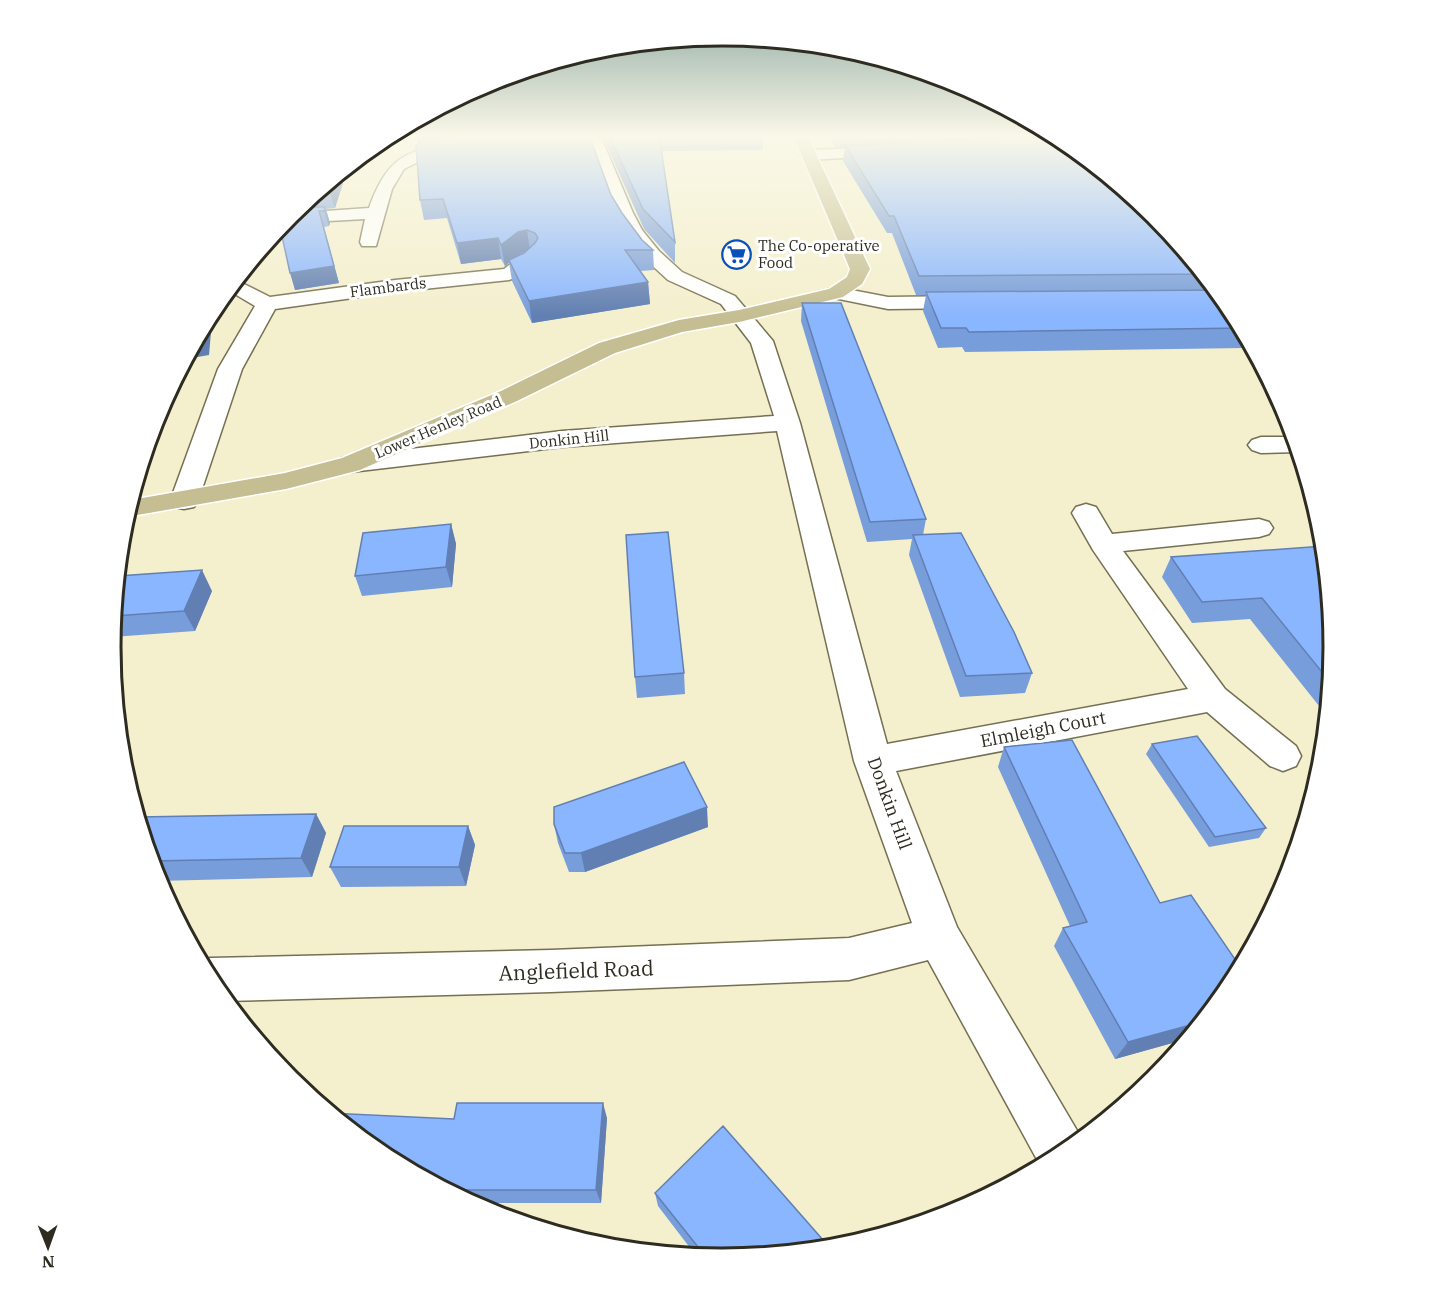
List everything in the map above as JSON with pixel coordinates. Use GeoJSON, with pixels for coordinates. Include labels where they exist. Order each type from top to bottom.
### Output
{"type":"FeatureCollection","features":[{"type":"Feature","properties":{"kind":"main road"},"geometry":{"type":"LineString","coordinates":[[739,316],[836,293],[855,280],[860,269],[827,195]]}},
{"type":"Feature","properties":{"kind":"main road","name":"Lower Henley Road"},"geometry":{"type":"LineString","coordinates":[[138,508],[286,481],[351,464],[509,396],[607,348],[680,327],[739,316]]}},
{"type":"Feature","properties":{"kind":"street"},"geometry":{"type":"LineString","coordinates":[[369,242],[381,195]]}},
{"type":"Feature","properties":{"kind":"street","name":"Donkin Hill"},"geometry":{"type":"LineString","coordinates":[[617,195],[634,232],[652,255],[675,276],[728,300],[762,341],[788,423],[873,761],[939,937],[1058,1146]]}},
{"type":"Feature","properties":{"kind":"street"},"geometry":{"type":"LineString","coordinates":[[306,215],[375,213]]}},
{"type":"Feature","properties":{"kind":"street","name":"Flambards"},"geometry":{"type":"LineString","coordinates":[[267,304],[384,287],[509,274],[533,267]]}},
{"type":"Feature","properties":{"kind":"street"},"geometry":{"type":"LineString","coordinates":[[184,501],[230,369],[267,304],[240,289]]}},
{"type":"Feature","properties":{"kind":"street"},"geometry":{"type":"LineString","coordinates":[[836,293],[888,303],[983,302]]}},
{"type":"Feature","properties":{"kind":"street","name":"Donkin Hill"},"geometry":{"type":"LineString","coordinates":[[351,464],[620,434],[788,423]]}},
{"type":"Feature","properties":{"kind":"street"},"geometry":{"type":"LineString","coordinates":[[1262,445],[1288,445]]}},
{"type":"Feature","properties":{"kind":"street"},"geometry":{"type":"LineString","coordinates":[[1086,513],[1103,544],[1212,698],[1283,756]]}},
{"type":"Feature","properties":{"kind":"street"},"geometry":{"type":"LineString","coordinates":[[1103,544],[1259,528]]}},
{"type":"Feature","properties":{"kind":"street","name":"Elmleigh Court"},"geometry":{"type":"LineString","coordinates":[[873,761],[1212,698]]}},
{"type":"Feature","properties":{"kind":"street","name":"Anglefield Road"},"geometry":{"type":"LineString","coordinates":[[221,980],[551,971],[849,959],[939,937]]}},
{"type":"Feature","properties":{"kind":"building"},"geometry":{"type":"Polygon","coordinates":[[[420,195],[611,195],[642,240],[653,250],[625,250],[648,282],[529,301],[509,260],[524,253],[535,243],[538,238],[535,233],[527,230],[518,232],[501,245],[498,238],[457,243],[443,199],[420,200],[420,195]]]}},
{"type":"Feature","properties":{"kind":"building"},"geometry":{"type":"Polygon","coordinates":[[[637,195],[668,195],[675,242],[643,209],[637,195]]]}},
{"type":"Feature","properties":{"kind":"building"},"geometry":{"type":"Polygon","coordinates":[[[876,195],[1117,195],[1174,251],[1193,274],[919,276],[894,216],[889,216],[876,195]]]}},
{"type":"Feature","properties":{"kind":"building"},"geometry":{"type":"Polygon","coordinates":[[[314,207],[325,207],[324,211],[319,211],[334,266],[290,273],[282,238],[314,207]]]}},
{"type":"Feature","properties":{"kind":"building"},"geometry":{"type":"Polygon","coordinates":[[[1205,290],[1231,328],[969,332],[966,328],[941,328],[926,292],[1205,290]]]}},
{"type":"Feature","properties":{"kind":"building"},"geometry":{"type":"Polygon","coordinates":[[[802,303],[841,303],[926,519],[870,522],[802,303]]]}},
{"type":"Feature","properties":{"kind":"building"},"geometry":{"type":"Polygon","coordinates":[[[451,524],[446,567],[355,576],[363,533],[451,524]]]}},
{"type":"Feature","properties":{"kind":"building"},"geometry":{"type":"Polygon","coordinates":[[[668,532],[684,673],[635,677],[626,535],[668,532]]]}},
{"type":"Feature","properties":{"kind":"building"},"geometry":{"type":"Polygon","coordinates":[[[961,533],[1014,632],[1032,673],[966,676],[913,535],[961,533]]]}},
{"type":"Feature","properties":{"kind":"building"},"geometry":{"type":"Polygon","coordinates":[[[1314,547],[1322,608],[1322,673],[1262,598],[1202,602],[1171,557],[1314,547]]]}},
{"type":"Feature","properties":{"kind":"building"},"geometry":{"type":"Polygon","coordinates":[[[202,570],[184,611],[122,615],[125,575],[202,570]]]}},
{"type":"Feature","properties":{"kind":"building"},"geometry":{"type":"Polygon","coordinates":[[[1197,736],[1266,828],[1215,837],[1152,744],[1197,736]]]}},
{"type":"Feature","properties":{"kind":"building"},"geometry":{"type":"Polygon","coordinates":[[[1072,740],[1160,903],[1191,895],[1235,959],[1189,1025],[1128,1042],[1063,928],[1087,922],[1004,747],[1072,740]]]}},
{"type":"Feature","properties":{"kind":"building"},"geometry":{"type":"Polygon","coordinates":[[[684,762],[707,807],[581,853],[565,853],[554,824],[554,807],[684,762]]]}},
{"type":"Feature","properties":{"kind":"building"},"geometry":{"type":"Polygon","coordinates":[[[316,814],[301,858],[161,861],[145,817],[316,814]]]}},
{"type":"Feature","properties":{"kind":"building"},"geometry":{"type":"Polygon","coordinates":[[[344,826],[468,826],[459,867],[330,867],[344,826]]]}},
{"type":"Feature","properties":{"kind":"building"},"geometry":{"type":"Polygon","coordinates":[[[457,1103],[603,1103],[596,1190],[463,1190],[388,1147],[344,1114],[454,1119],[457,1103]]]}},
{"type":"Feature","properties":{"kind":"building"},"geometry":{"type":"Polygon","coordinates":[[[723,1126],[823,1240],[761,1247],[698,1247],[655,1193],[723,1126]]]}},
{"type":"Feature","properties":{"kind":"place","name":"The Co-operative Food"},"geometry":{"type":"Point","coordinates":[737,254]}}]}
